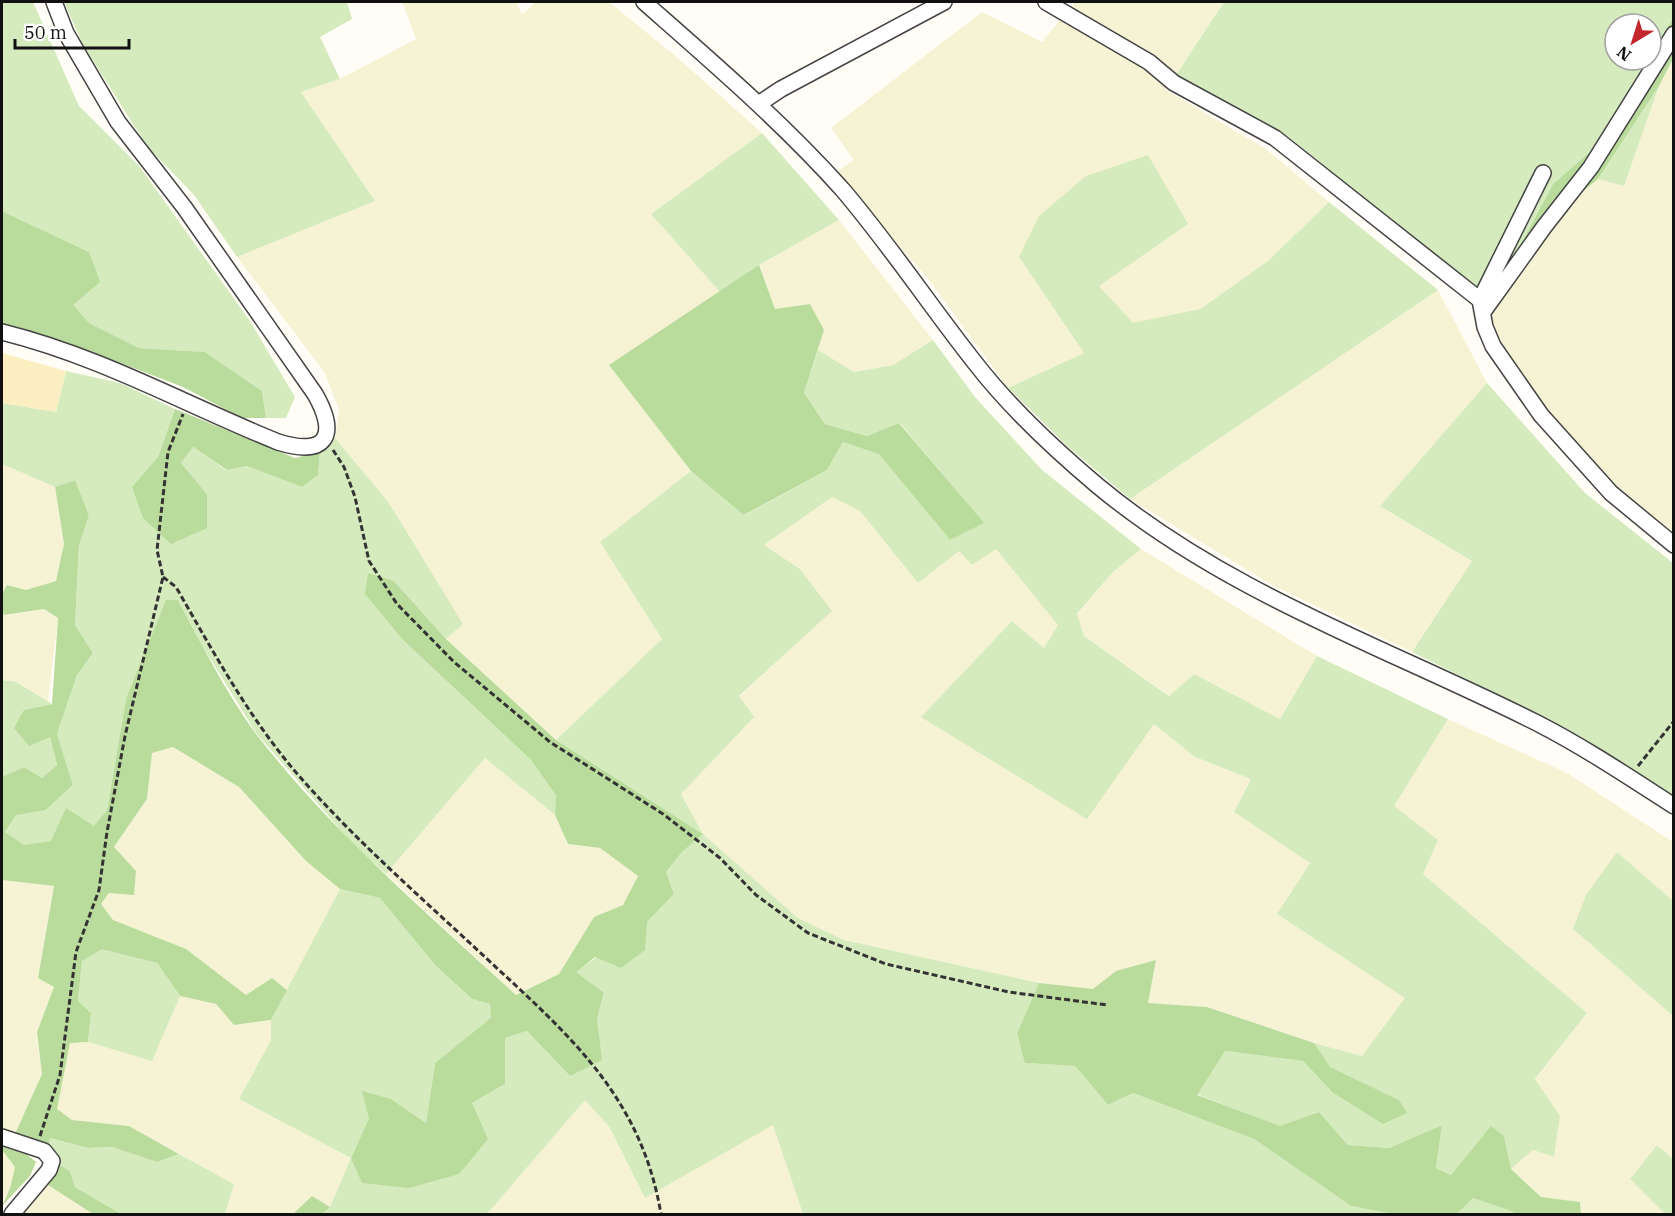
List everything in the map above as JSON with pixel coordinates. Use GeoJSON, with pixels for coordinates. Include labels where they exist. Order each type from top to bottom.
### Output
{"type":"FeatureCollection","features":[{"type":"Feature","properties":{"kind":"street"},"geometry":{"type":"LineString","coordinates":[[2,332],[52,345],[137,377],[251,431],[298,448],[310,448],[325,439],[329,432],[327,416],[315,394],[184,207],[118,122],[66,33],[54,2]]}},
{"type":"Feature","properties":{"kind":"street"},"geometry":{"type":"LineString","coordinates":[[644,2],[760,104],[843,191],[894,254],[976,365],[1008,402],[1051,445],[1100,488],[1211,564],[1273,600],[1539,724],[1674,806]]}},
{"type":"Feature","properties":{"kind":"street"},"geometry":{"type":"LineString","coordinates":[[760,104],[944,2]]}},
{"type":"Feature","properties":{"kind":"street"},"geometry":{"type":"LineString","coordinates":[[1046,2],[1149,62],[1174,83],[1275,138],[1482,306]]}},
{"type":"Feature","properties":{"kind":"street"},"geometry":{"type":"LineString","coordinates":[[1482,306],[1591,167],[1674,34]]}},
{"type":"Feature","properties":{"kind":"street"},"geometry":{"type":"LineString","coordinates":[[1543,173],[1482,306],[1485,327],[1493,346],[1541,415],[1611,493],[1674,545]]}},
{"type":"Feature","properties":{"kind":"street"},"geometry":{"type":"LineString","coordinates":[[2,1137],[45,1151],[52,1161],[49,1170],[12,1215]]}},
{"type":"Feature","properties":{"kind":"path"},"geometry":{"type":"LineString","coordinates":[[37,1148],[60,1075],[76,952],[99,890],[125,736],[163,577],[157,550],[168,452],[189,402]]}},
{"type":"Feature","properties":{"kind":"path"},"geometry":{"type":"LineString","coordinates":[[325,439],[344,467],[355,497],[369,561],[397,604],[454,662],[550,742],[663,814],[720,858],[756,895],[808,933],[886,964],[1009,992],[1107,1005]]}},
{"type":"Feature","properties":{"kind":"path"},"geometry":{"type":"LineString","coordinates":[[163,577],[176,588],[257,724],[300,778],[359,839],[547,1015],[595,1064],[625,1111],[654,1176],[661,1215]]}},
{"type":"Feature","properties":{"kind":"path"},"geometry":{"type":"LineString","coordinates":[[1631,778],[1674,721]]}},
{"type":"Feature","properties":{"kind":"shaded area"},"geometry":{"type":"Polygon","coordinates":[[[402,2],[516,2],[522,14],[536,2],[609,2],[678,58],[762,133],[651,214],[720,292],[610,365],[691,471],[600,542],[662,639],[556,740],[446,639],[462,624],[389,503],[335,438],[339,410],[325,373],[237,257],[375,201],[301,92],[340,79],[416,39],[402,2]]]}},
{"type":"Feature","properties":{"kind":"shaded area"},"geometry":{"type":"Polygon","coordinates":[[[1075,2],[1224,2],[1166,90],[1266,149],[1329,202],[1268,261],[1200,309],[1133,324],[1098,286],[1188,224],[1019,257],[1084,353],[1008,388],[927,277],[833,174],[854,160],[831,128],[982,12],[1042,42],[1075,2]]]}},
{"type":"Feature","properties":{"kind":"shaded area"},"geometry":{"type":"Polygon","coordinates":[[[1673,59],[1673,533],[1616,485],[1534,396],[1493,327],[1491,300],[1555,214],[1598,179],[1624,186],[1659,86],[1673,59]]]}},
{"type":"Feature","properties":{"kind":"shaded area"},"geometry":{"type":"Polygon","coordinates":[[[839,220],[933,340],[893,365],[854,372],[818,350],[824,330],[775,309],[759,265],[839,220]]]}},
{"type":"Feature","properties":{"kind":"shaded area"},"geometry":{"type":"Polygon","coordinates":[[[1438,290],[1487,383],[1380,506],[1472,561],[1412,652],[1272,585],[1130,499],[1438,290]]]}},
{"type":"Feature","properties":{"kind":"shaded area"},"geometry":{"type":"Polygon","coordinates":[[[2,464],[55,487],[64,544],[56,582],[26,590],[7,585],[2,592],[2,464]]]}},
{"type":"Feature","properties":{"kind":"shaded area"},"geometry":{"type":"Polygon","coordinates":[[[832,497],[860,511],[918,583],[959,551],[996,549],[1059,625],[1044,648],[1012,621],[922,716],[1154,724],[1195,757],[1251,779],[1234,812],[1310,863],[1277,914],[1406,998],[1362,1056],[1314,1043],[1207,1007],[1148,1003],[1156,961],[1116,971],[1093,990],[1039,983],[844,940],[798,918],[703,834],[681,794],[753,717],[739,697],[831,611],[800,569],[764,545],[832,497]]]}},
{"type":"Feature","properties":{"kind":"shaded area"},"geometry":{"type":"Polygon","coordinates":[[[1141,549],[1317,656],[1280,719],[1194,674],[1170,696],[1084,636],[1077,615],[1112,573],[1141,549]]]}},
{"type":"Feature","properties":{"kind":"shaded area"},"geometry":{"type":"Polygon","coordinates":[[[44,609],[58,618],[48,702],[16,682],[2,680],[2,610],[5,615],[44,609]]]}},
{"type":"Feature","properties":{"kind":"shaded area"},"geometry":{"type":"Polygon","coordinates":[[[1448,719],[1567,773],[1673,842],[1673,901],[1617,852],[1573,929],[1673,1016],[1673,1159],[1657,1145],[1630,1179],[1665,1214],[1581,1214],[1580,1202],[1541,1197],[1511,1169],[1533,1150],[1554,1157],[1560,1116],[1535,1080],[1587,1013],[1423,874],[1394,806],[1448,719]]]}},
{"type":"Feature","properties":{"kind":"shaded area"},"geometry":{"type":"Polygon","coordinates":[[[173,747],[239,787],[306,861],[340,889],[287,990],[272,978],[246,996],[186,949],[112,920],[101,904],[109,893],[134,894],[136,871],[114,848],[147,799],[152,753],[173,747]]]}},
{"type":"Feature","properties":{"kind":"shaded area"},"geometry":{"type":"Polygon","coordinates":[[[485,758],[555,815],[568,844],[600,848],[638,876],[623,905],[594,917],[559,974],[516,995],[386,874],[485,758]]]}},
{"type":"Feature","properties":{"kind":"shaded area"},"geometry":{"type":"Polygon","coordinates":[[[2,880],[54,886],[38,977],[54,987],[37,1032],[42,1074],[14,1136],[2,1132],[2,880]]]}},
{"type":"Feature","properties":{"kind":"shaded area"},"geometry":{"type":"Polygon","coordinates":[[[180,996],[216,1004],[234,1025],[271,1020],[271,1040],[239,1099],[351,1158],[330,1207],[312,1196],[293,1214],[225,1214],[234,1184],[129,1126],[72,1120],[56,1109],[70,1043],[88,1042],[152,1060],[180,996]]]}},
{"type":"Feature","properties":{"kind":"shaded area"},"geometry":{"type":"Polygon","coordinates":[[[585,1100],[610,1128],[645,1198],[773,1124],[803,1214],[487,1214],[585,1100]]]}},
{"type":"Feature","properties":{"kind":"shaded area"},"geometry":{"type":"Polygon","coordinates":[[[2,1150],[15,1167],[10,1188],[2,1203],[2,1150]]]}},
{"type":"Feature","properties":{"kind":"shaded area"},"geometry":{"type":"Polygon","coordinates":[[[45,1183],[93,1214],[18,1214],[45,1183]]]}},
{"type":"Feature","properties":{"kind":"green space"},"geometry":{"type":"Polygon","coordinates":[[[2,2],[33,2],[79,106],[140,167],[250,321],[295,397],[286,418],[266,418],[262,391],[205,352],[139,348],[89,323],[72,305],[89,252],[2,211],[2,2]]]}},
{"type":"Feature","properties":{"kind":"green space"},"geometry":{"type":"Polygon","coordinates":[[[64,2],[347,2],[352,19],[320,37],[340,79],[301,92],[375,201],[237,257],[194,195],[147,146],[83,45],[64,2]]]}},
{"type":"Feature","properties":{"kind":"green space"},"geometry":{"type":"Polygon","coordinates":[[[1224,2],[1673,2],[1673,18],[1663,34],[1663,12],[1603,12],[1603,72],[1641,72],[1592,150],[1553,184],[1491,300],[1289,137],[1176,75],[1224,2]]]}},
{"type":"Feature","properties":{"kind":"green space"},"geometry":{"type":"Polygon","coordinates":[[[1673,18],[1673,59],[1659,86],[1598,179],[1555,214],[1491,300],[1553,184],[1592,150],[1641,72],[1663,72],[1663,34],[1673,18]]]}},
{"type":"Feature","properties":{"kind":"green space"},"geometry":{"type":"Polygon","coordinates":[[[1659,86],[1624,186],[1598,179],[1659,86]]]}},
{"type":"Feature","properties":{"kind":"green space"},"geometry":{"type":"Polygon","coordinates":[[[762,133],[839,220],[759,265],[720,292],[651,214],[762,133]]]}},
{"type":"Feature","properties":{"kind":"green space"},"geometry":{"type":"Polygon","coordinates":[[[1148,155],[1188,224],[1099,286],[1133,323],[1200,309],[1268,261],[1329,202],[1438,290],[1130,499],[1067,446],[1008,388],[1084,353],[1019,257],[1039,216],[1086,176],[1148,155]]]}},
{"type":"Feature","properties":{"kind":"green space"},"geometry":{"type":"Polygon","coordinates":[[[2,211],[89,252],[100,282],[73,305],[89,323],[139,348],[205,352],[262,391],[266,418],[242,418],[183,387],[87,350],[2,326],[2,211]]]}},
{"type":"Feature","properties":{"kind":"green space"},"geometry":{"type":"Polygon","coordinates":[[[759,265],[775,309],[810,304],[824,330],[804,393],[825,424],[867,436],[899,423],[984,523],[950,540],[879,454],[843,442],[827,470],[744,515],[691,471],[609,365],[759,265]]]}},
{"type":"Feature","properties":{"kind":"green space"},"geometry":{"type":"Polygon","coordinates":[[[933,340],[975,397],[1042,470],[1141,549],[1112,573],[1077,614],[1084,636],[1169,696],[1194,674],[1280,719],[1317,656],[1448,719],[1394,806],[1438,840],[1423,874],[1587,1013],[1535,1079],[1560,1116],[1554,1157],[1533,1150],[1511,1169],[1504,1136],[1451,1175],[1436,1168],[1442,1125],[1389,1148],[1348,1145],[1319,1112],[1280,1127],[1196,1094],[1225,1051],[1303,1061],[1332,1092],[1406,1113],[1399,1100],[1329,1067],[1314,1043],[1362,1056],[1405,998],[1277,914],[1310,863],[1234,812],[1251,779],[1195,757],[1154,724],[1087,819],[921,717],[1012,621],[1044,648],[1058,625],[996,549],[972,565],[959,551],[918,583],[860,511],[832,497],[764,545],[800,569],[832,611],[739,696],[754,717],[681,794],[703,834],[556,740],[662,639],[600,542],[691,471],[745,515],[827,470],[843,442],[879,453],[950,540],[983,523],[900,423],[867,436],[825,424],[804,393],[818,350],[854,372],[893,365],[933,340]]]}},
{"type":"Feature","properties":{"kind":"green space"},"geometry":{"type":"Polygon","coordinates":[[[66,371],[120,383],[175,409],[158,457],[132,487],[207,494],[181,463],[193,447],[226,470],[247,466],[302,487],[318,475],[320,452],[335,438],[389,503],[463,624],[446,639],[394,581],[368,574],[404,641],[531,760],[557,795],[555,815],[485,758],[386,874],[352,843],[256,733],[203,647],[179,601],[126,699],[107,810],[94,827],[51,841],[24,846],[5,832],[16,814],[46,810],[73,785],[57,734],[77,675],[93,653],[75,625],[79,546],[89,515],[75,480],[55,487],[2,464],[2,403],[56,412],[66,371]]]}},
{"type":"Feature","properties":{"kind":"green space"},"geometry":{"type":"Polygon","coordinates":[[[1487,383],[1585,493],[1673,563],[1673,795],[1567,729],[1412,652],[1472,561],[1380,506],[1487,383]]]}},
{"type":"Feature","properties":{"kind":"green space"},"geometry":{"type":"Polygon","coordinates":[[[175,409],[295,458],[320,452],[318,475],[302,487],[247,466],[227,470],[193,447],[181,463],[207,494],[207,528],[171,544],[143,518],[132,487],[158,457],[175,409]]]}},
{"type":"Feature","properties":{"kind":"green space"},"geometry":{"type":"Polygon","coordinates":[[[75,480],[89,515],[79,546],[75,625],[93,653],[77,675],[57,734],[73,785],[46,810],[16,815],[5,832],[24,845],[51,841],[66,808],[94,826],[107,810],[126,699],[166,600],[178,600],[224,685],[256,734],[316,804],[380,870],[516,995],[559,974],[594,917],[623,905],[638,876],[600,848],[568,844],[555,815],[556,795],[531,760],[404,641],[365,594],[368,573],[394,581],[446,639],[556,740],[703,834],[682,852],[666,872],[674,894],[647,922],[645,950],[621,968],[595,957],[576,972],[604,993],[597,1019],[602,1060],[570,1076],[527,1031],[505,1038],[505,1084],[472,1103],[488,1139],[459,1174],[409,1188],[362,1183],[351,1158],[369,1118],[362,1091],[391,1099],[426,1123],[435,1063],[491,1018],[490,1004],[472,999],[435,965],[380,898],[340,889],[306,861],[239,787],[173,747],[152,753],[147,799],[114,847],[136,871],[134,895],[109,893],[101,904],[113,920],[186,949],[246,995],[272,978],[287,990],[271,1020],[234,1025],[216,1004],[180,996],[157,963],[102,949],[82,961],[78,1001],[91,1013],[88,1042],[70,1043],[57,1109],[72,1120],[129,1126],[179,1154],[157,1162],[112,1147],[88,1148],[50,1138],[49,1147],[14,1136],[42,1074],[37,1032],[54,987],[38,978],[54,886],[2,880],[2,777],[24,767],[42,778],[57,765],[50,737],[29,746],[14,728],[24,710],[52,704],[58,618],[44,609],[4,615],[1,600],[7,585],[26,590],[56,581],[64,544],[55,487],[75,480]]]}},
{"type":"Feature","properties":{"kind":"green space"},"geometry":{"type":"Polygon","coordinates":[[[2,680],[16,682],[52,704],[24,710],[50,736],[57,765],[42,778],[24,767],[2,777],[2,680]]]}},
{"type":"Feature","properties":{"kind":"green space"},"geometry":{"type":"Polygon","coordinates":[[[703,834],[798,918],[844,940],[1039,983],[1017,1033],[1026,1063],[1075,1066],[1108,1105],[1133,1093],[1254,1139],[1351,1206],[1393,1214],[803,1214],[773,1125],[645,1198],[610,1128],[585,1100],[487,1214],[322,1214],[330,1207],[351,1158],[472,1103],[505,1084],[505,1038],[527,1031],[570,1076],[597,1019],[604,994],[575,972],[647,922],[674,894],[666,872],[682,852],[703,834]]]}},
{"type":"Feature","properties":{"kind":"green space"},"geometry":{"type":"Polygon","coordinates":[[[1617,852],[1673,901],[1673,1016],[1573,929],[1586,895],[1617,852]]]}},
{"type":"Feature","properties":{"kind":"green space"},"geometry":{"type":"Polygon","coordinates":[[[340,889],[380,898],[435,965],[472,999],[490,1004],[492,1018],[435,1063],[426,1123],[391,1099],[369,1118],[351,1158],[239,1099],[271,1040],[271,1020],[340,889]]]}},
{"type":"Feature","properties":{"kind":"green space"},"geometry":{"type":"Polygon","coordinates":[[[102,948],[157,963],[180,996],[152,1061],[88,1042],[91,1013],[78,1001],[82,961],[102,948]]]}},
{"type":"Feature","properties":{"kind":"green space"},"geometry":{"type":"Polygon","coordinates":[[[1156,960],[1148,1003],[1207,1007],[1314,1043],[1330,1067],[1399,1100],[1407,1113],[1383,1124],[1332,1092],[1303,1061],[1225,1051],[1197,1095],[1280,1126],[1319,1112],[1348,1145],[1389,1148],[1442,1125],[1436,1168],[1451,1175],[1491,1126],[1504,1136],[1511,1169],[1541,1197],[1580,1202],[1581,1214],[1515,1214],[1473,1198],[1457,1214],[1393,1214],[1351,1206],[1254,1139],[1133,1093],[1108,1105],[1075,1066],[1025,1063],[1017,1033],[1039,983],[1093,989],[1116,971],[1156,960]]]}},
{"type":"Feature","properties":{"kind":"green space"},"geometry":{"type":"Polygon","coordinates":[[[50,1138],[88,1148],[112,1147],[157,1162],[179,1154],[234,1184],[225,1214],[121,1214],[75,1187],[70,1171],[53,1158],[49,1144],[50,1138]]]}},
{"type":"Feature","properties":{"kind":"green space"},"geometry":{"type":"Polygon","coordinates":[[[2,1145],[24,1152],[36,1162],[30,1176],[2,1206],[10,1188],[15,1167],[2,1150],[2,1145]]]}},
{"type":"Feature","properties":{"kind":"green space"},"geometry":{"type":"Polygon","coordinates":[[[1657,1145],[1673,1159],[1673,1214],[1665,1214],[1630,1179],[1657,1145]]]}},
{"type":"Feature","properties":{"kind":"green space"},"geometry":{"type":"Polygon","coordinates":[[[60,1165],[70,1171],[75,1187],[121,1214],[93,1214],[45,1183],[60,1165]]]}},
{"type":"Feature","properties":{"kind":"green space"},"geometry":{"type":"Polygon","coordinates":[[[312,1196],[330,1207],[322,1214],[293,1214],[312,1196]]]}},
{"type":"Feature","properties":{"kind":"green space"},"geometry":{"type":"Polygon","coordinates":[[[1473,1198],[1511,1211],[1515,1214],[1457,1214],[1473,1198]]]}},
{"type":"Feature","properties":{"kind":"sand"},"geometry":{"type":"Polygon","coordinates":[[[2,353],[66,371],[56,412],[2,403],[2,353]]]}}]}
